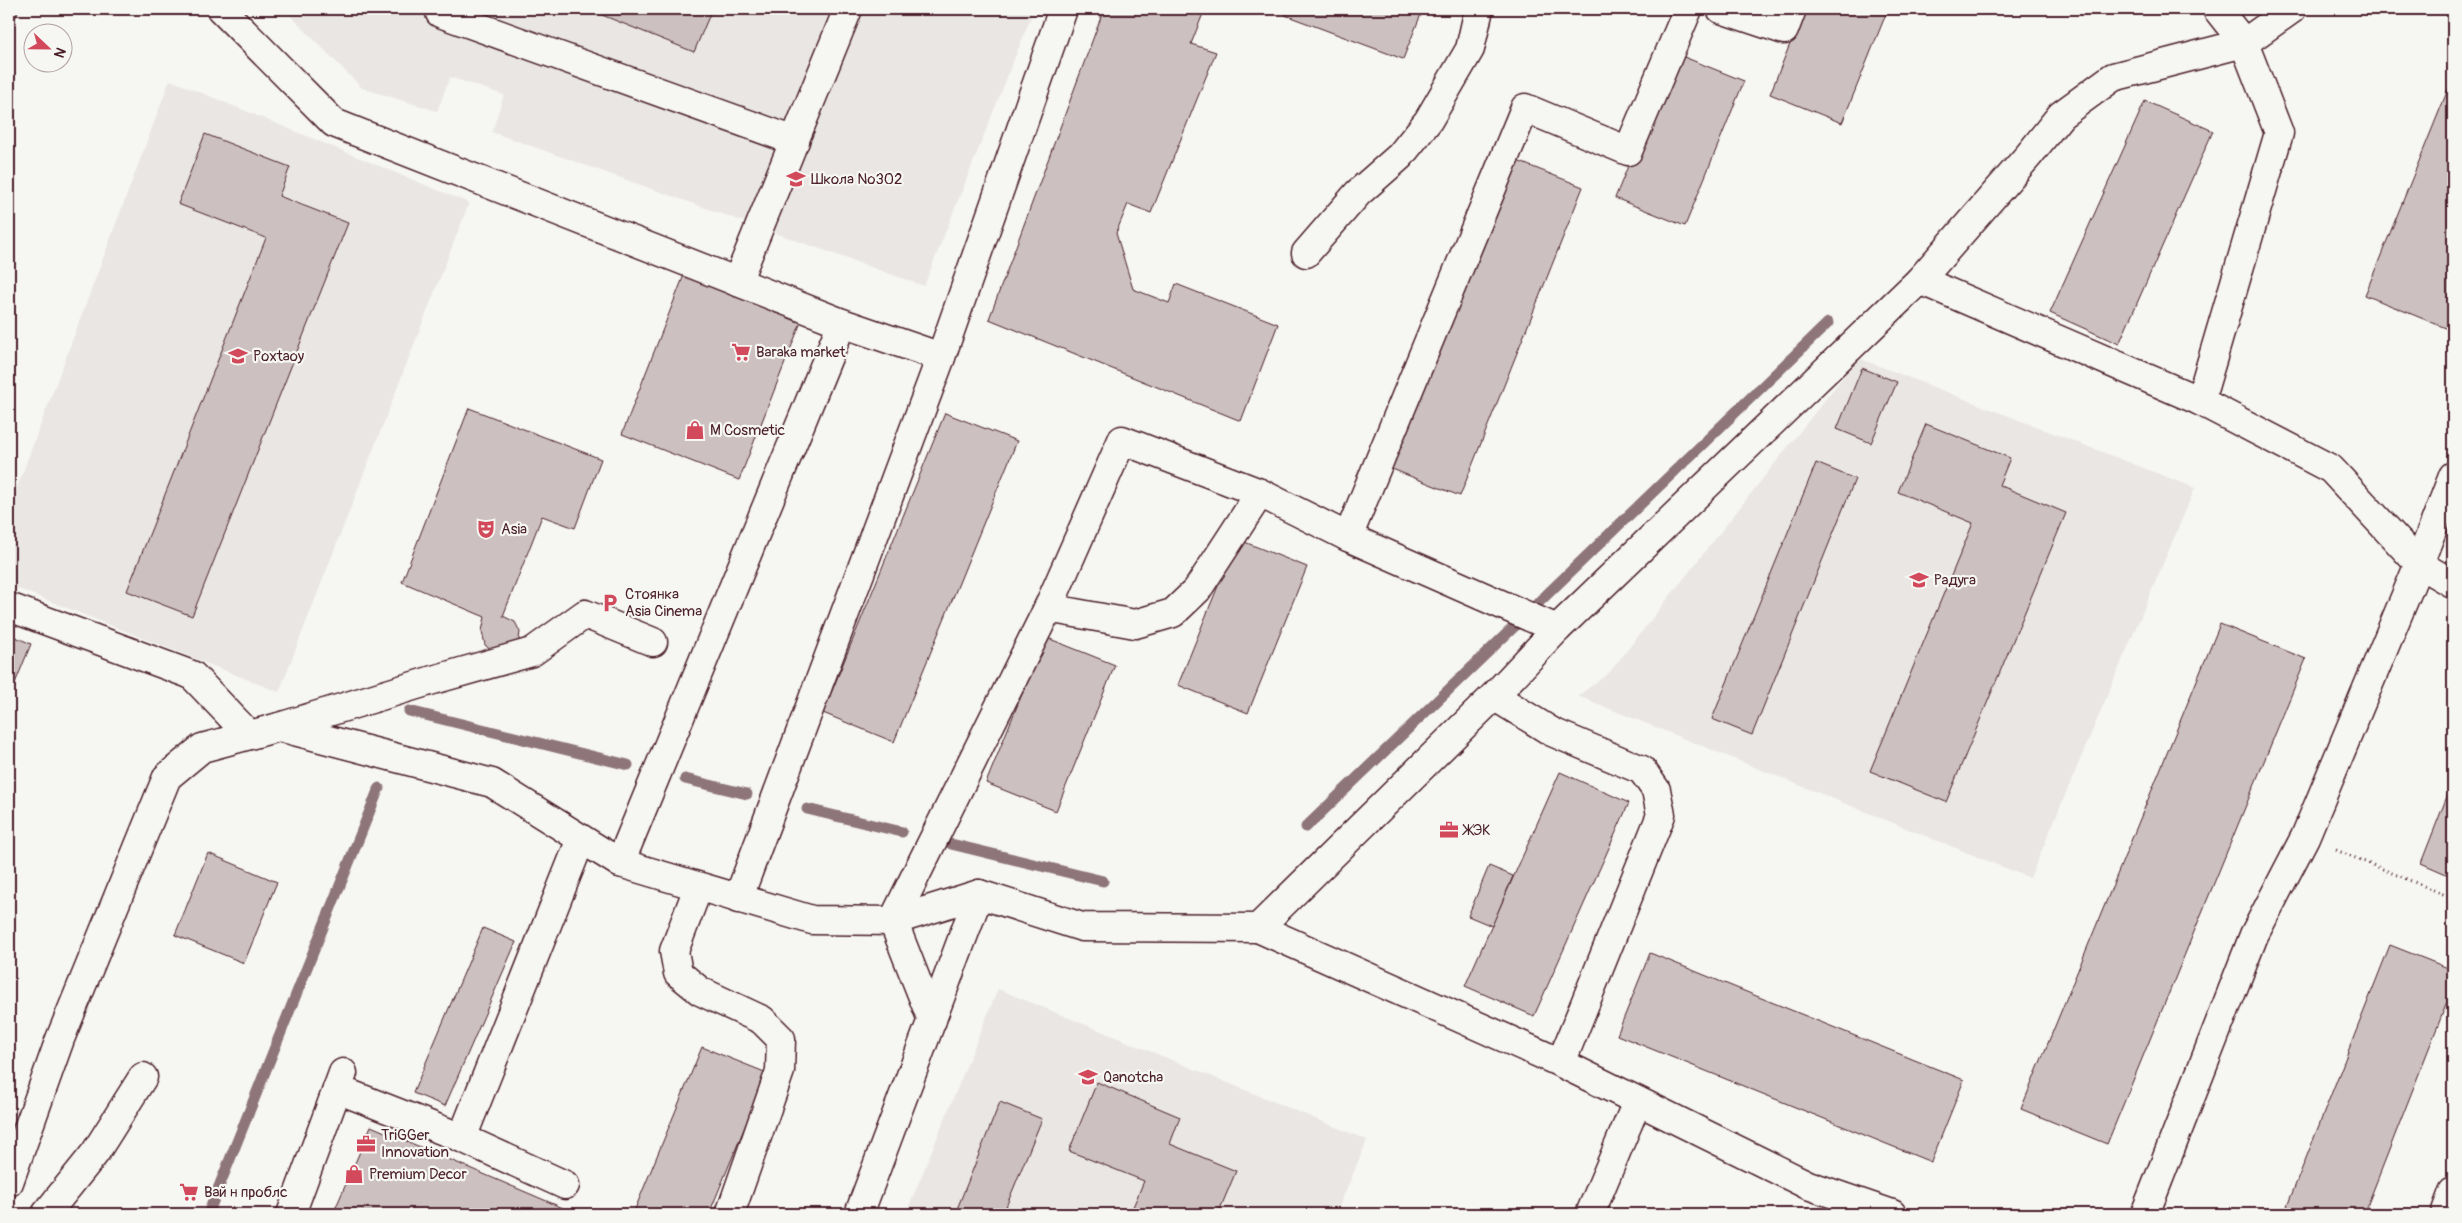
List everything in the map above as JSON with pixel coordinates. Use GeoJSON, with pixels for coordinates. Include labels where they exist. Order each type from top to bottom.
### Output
{"type":"FeatureCollection","features":[{"type":"Feature","properties":{"kind":"lane"},"geometry":{"type":"LineString","coordinates":[[222,9],[334,122],[842,323],[941,357]]}},
{"type":"Feature","properties":{"kind":"lane"},"geometry":{"type":"LineString","coordinates":[[442,9],[440,13],[795,141]]}},
{"type":"Feature","properties":{"kind":"lane"},"geometry":{"type":"LineString","coordinates":[[737,282],[848,9]]}},
{"type":"Feature","properties":{"kind":"lane"},"geometry":{"type":"LineString","coordinates":[[738,899],[941,357],[1063,9]]}},
{"type":"Feature","properties":{"kind":"lane"},"geometry":{"type":"LineString","coordinates":[[1306,253],[1358,193],[1400,156],[1428,121],[1470,49],[1479,9]]}},
{"type":"Feature","properties":{"kind":"lane"},"geometry":{"type":"LineString","coordinates":[[1348,537],[1525,108],[1628,151],[1688,9]]}},
{"type":"Feature","properties":{"kind":"lane"},"geometry":{"type":"LineString","coordinates":[[1720,9],[1784,30],[1792,9]]}},
{"type":"Feature","properties":{"kind":"lane"},"geometry":{"type":"LineString","coordinates":[[2200,401],[2279,133],[2244,44],[2218,9]]}},
{"type":"Feature","properties":{"kind":"lane"},"geometry":{"type":"LineString","coordinates":[[1258,928],[1494,696],[1557,629],[1920,280],[2029,155],[2061,115],[2113,77],[2244,44],[2292,9]]}},
{"type":"Feature","properties":{"kind":"lane"},"geometry":{"type":"LineString","coordinates":[[1920,280],[2200,401],[2331,469],[2419,564],[2453,584]]}},
{"type":"Feature","properties":{"kind":"lane"},"geometry":{"type":"LineString","coordinates":[[620,863],[842,323]]}},
{"type":"Feature","properties":{"kind":"lane"},"geometry":{"type":"LineString","coordinates":[[932,1020],[893,921],[1048,608],[1122,440],[1260,493],[1348,537],[1557,629]]}},
{"type":"Feature","properties":{"kind":"lane"},"geometry":{"type":"LineString","coordinates":[[2145,1214],[2254,935],[2306,837],[2419,564],[2453,476]]}},
{"type":"Feature","properties":{"kind":"lane"},"geometry":{"type":"LineString","coordinates":[[1048,608],[1135,624],[1173,613],[1197,590],[1260,493]]}},
{"type":"Feature","properties":{"kind":"lane"},"geometry":{"type":"LineString","coordinates":[[9,607],[192,676],[249,735]]}},
{"type":"Feature","properties":{"kind":"lane"},"geometry":{"type":"LineString","coordinates":[[9,1182],[60,1039],[167,777],[202,748],[532,652],[585,614],[653,642]]}},
{"type":"Feature","properties":{"kind":"lane"},"geometry":{"type":"LineString","coordinates":[[1494,696],[1552,732],[1642,770],[1656,790],[1660,815],[1561,1063]]}},
{"type":"Feature","properties":{"kind":"lane"},"geometry":{"type":"LineString","coordinates":[[279,727],[492,783],[620,863],[698,888],[812,920],[893,921],[979,894],[1082,927],[1258,928],[1561,1063],[1808,1185],[1892,1214]]}},
{"type":"Feature","properties":{"kind":"lane"},"geometry":{"type":"LineString","coordinates":[[462,1138],[581,839]]}},
{"type":"Feature","properties":{"kind":"lane"},"geometry":{"type":"LineString","coordinates":[[698,888],[674,951],[678,973],[700,991],[762,1020],[781,1039],[780,1072],[730,1214]]}},
{"type":"Feature","properties":{"kind":"lane"},"geometry":{"type":"LineString","coordinates":[[859,1214],[979,894]]}},
{"type":"Feature","properties":{"kind":"lane"},"geometry":{"type":"LineString","coordinates":[[46,1214],[95,1153],[143,1077]]}},
{"type":"Feature","properties":{"kind":"lane"},"geometry":{"type":"LineString","coordinates":[[291,1214],[340,1081],[565,1185]]}},
{"type":"Feature","properties":{"kind":"lane"},"geometry":{"type":"LineString","coordinates":[[1590,1214],[1637,1102]]}},
{"type":"Feature","properties":{"kind":"lane"},"geometry":{"type":"LineString","coordinates":[[2444,1214],[2453,1192]]}},
{"type":"Feature","properties":{"kind":"path"},"geometry":{"type":"LineString","coordinates":[[2306,837],[2453,898]]}},
{"type":"Feature","properties":{"kind":"shaded area","name":"Школа №302"},"geometry":{"type":"Polygon","coordinates":[[[284,9],[1034,9],[924,286],[492,132],[504,95],[450,77],[437,111],[362,88],[284,9]]]}},
{"type":"Feature","properties":{"kind":"shaded area","name":"Poxtaoy"},"geometry":{"type":"Polygon","coordinates":[[[170,80],[469,203],[279,692],[9,585],[9,509],[170,80]]]}},
{"type":"Feature","properties":{"kind":"shaded area","name":"Радуга"},"geometry":{"type":"Polygon","coordinates":[[[1858,358],[2195,488],[2030,878],[1578,696],[1610,672],[1858,358]]]}},
{"type":"Feature","properties":{"kind":"shaded area","name":"Qanotcha"},"geometry":{"type":"Polygon","coordinates":[[[998,989],[1367,1140],[1336,1214],[906,1214],[998,989]]]}},
{"type":"Feature","properties":{"kind":"building"},"geometry":{"type":"Polygon","coordinates":[[[9,9],[19,9],[9,33],[9,9]]]}},
{"type":"Feature","properties":{"kind":"building"},"geometry":{"type":"Polygon","coordinates":[[[587,9],[712,9],[694,52],[587,9]]]}},
{"type":"Feature","properties":{"kind":"building"},"geometry":{"type":"Polygon","coordinates":[[[1104,9],[1210,9],[1204,11],[1191,44],[1216,52],[1151,213],[1128,204],[1116,233],[1133,289],[1169,303],[1176,284],[1278,324],[1241,421],[989,319],[1104,9]]]}},
{"type":"Feature","properties":{"kind":"building"},"geometry":{"type":"Polygon","coordinates":[[[1287,9],[1423,9],[1403,59],[1285,15],[1287,9]]]}},
{"type":"Feature","properties":{"kind":"building"},"geometry":{"type":"Polygon","coordinates":[[[1804,9],[1888,9],[1842,123],[1770,94],[1804,9]]]}},
{"type":"Feature","properties":{"kind":"building"},"geometry":{"type":"Polygon","coordinates":[[[1674,53],[1744,81],[1685,226],[1615,198],[1674,53]]]}},
{"type":"Feature","properties":{"kind":"building"},"geometry":{"type":"Polygon","coordinates":[[[2453,77],[2453,331],[2365,295],[2453,77]]]}},
{"type":"Feature","properties":{"kind":"building"},"geometry":{"type":"Polygon","coordinates":[[[2145,101],[2213,131],[2119,344],[2050,313],[2145,101]]]}},
{"type":"Feature","properties":{"kind":"building"},"geometry":{"type":"Polygon","coordinates":[[[205,134],[290,167],[279,196],[348,223],[192,616],[127,591],[266,238],[178,204],[205,134]]]}},
{"type":"Feature","properties":{"kind":"building"},"geometry":{"type":"Polygon","coordinates":[[[1510,158],[1583,187],[1460,496],[1387,467],[1510,158]]]}},
{"type":"Feature","properties":{"kind":"building"},"geometry":{"type":"Polygon","coordinates":[[[684,275],[801,322],[739,480],[622,434],[684,275]]]}},
{"type":"Feature","properties":{"kind":"building"},"geometry":{"type":"Polygon","coordinates":[[[1862,368],[1897,382],[1871,443],[1837,429],[1862,368]]]}},
{"type":"Feature","properties":{"kind":"building"},"geometry":{"type":"Polygon","coordinates":[[[469,408],[601,459],[575,528],[542,516],[503,616],[515,622],[520,632],[518,646],[494,653],[485,645],[482,631],[485,617],[402,582],[469,408]]]}},
{"type":"Feature","properties":{"kind":"building"},"geometry":{"type":"Polygon","coordinates":[[[945,413],[1017,441],[894,742],[823,713],[945,413]]]}},
{"type":"Feature","properties":{"kind":"building"},"geometry":{"type":"Polygon","coordinates":[[[1926,424],[2010,458],[1999,485],[2066,513],[1946,802],[1870,771],[1973,523],[1898,492],[1926,424]]]}},
{"type":"Feature","properties":{"kind":"building"},"geometry":{"type":"Polygon","coordinates":[[[1816,463],[1855,479],[1752,735],[1712,719],[1816,463]]]}},
{"type":"Feature","properties":{"kind":"building"},"geometry":{"type":"Polygon","coordinates":[[[1237,539],[1307,567],[1248,713],[1178,685],[1237,539]]]}},
{"type":"Feature","properties":{"kind":"building"},"geometry":{"type":"Polygon","coordinates":[[[2220,624],[2306,659],[2107,1144],[2021,1109],[2220,624]]]}},
{"type":"Feature","properties":{"kind":"building"},"geometry":{"type":"Polygon","coordinates":[[[9,634],[31,644],[9,698],[9,634]]]}},
{"type":"Feature","properties":{"kind":"building"},"geometry":{"type":"Polygon","coordinates":[[[1045,637],[1115,665],[1056,811],[986,783],[1045,637]]]}},
{"type":"Feature","properties":{"kind":"building"},"geometry":{"type":"Polygon","coordinates":[[[1560,772],[1629,803],[1534,1016],[1465,986],[1560,772]]]}},
{"type":"Feature","properties":{"kind":"building"},"geometry":{"type":"Polygon","coordinates":[[[2453,781],[2453,877],[2421,863],[2453,781]]]}},
{"type":"Feature","properties":{"kind":"building"},"geometry":{"type":"Polygon","coordinates":[[[208,853],[277,882],[244,963],[175,935],[208,853]]]}},
{"type":"Feature","properties":{"kind":"building"},"geometry":{"type":"Polygon","coordinates":[[[1489,866],[1513,876],[1492,926],[1468,916],[1489,866]]]}},
{"type":"Feature","properties":{"kind":"building"},"geometry":{"type":"Polygon","coordinates":[[[483,928],[516,942],[445,1106],[413,1093],[483,928]]]}},
{"type":"Feature","properties":{"kind":"building"},"geometry":{"type":"Polygon","coordinates":[[[2390,945],[2453,970],[2453,987],[2364,1214],[2284,1214],[2390,945]]]}},
{"type":"Feature","properties":{"kind":"building"},"geometry":{"type":"Polygon","coordinates":[[[1650,953],[1964,1080],[1931,1162],[1617,1035],[1650,953]]]}},
{"type":"Feature","properties":{"kind":"building"},"geometry":{"type":"Polygon","coordinates":[[[702,1047],[767,1073],[709,1214],[633,1214],[702,1047]]]}},
{"type":"Feature","properties":{"kind":"building"},"geometry":{"type":"Polygon","coordinates":[[[1097,1082],[1180,1117],[1170,1144],[1236,1171],[1218,1214],[1130,1214],[1144,1181],[1069,1151],[1097,1082]]]}},
{"type":"Feature","properties":{"kind":"building"},"geometry":{"type":"Polygon","coordinates":[[[1000,1102],[1042,1119],[1003,1214],[955,1214],[1000,1102]]]}},
{"type":"Feature","properties":{"kind":"building"},"geometry":{"type":"Polygon","coordinates":[[[371,1126],[563,1208],[560,1214],[333,1214],[371,1126]]]}},
{"type":"Feature","properties":{"kind":"waterway"},"geometry":{"type":"LineString","coordinates":[[1536,605],[1828,323]]}},
{"type":"Feature","properties":{"kind":"waterway"},"geometry":{"type":"LineString","coordinates":[[1306,827],[1518,623]]}},
{"type":"Feature","properties":{"kind":"waterway"},"geometry":{"type":"LineString","coordinates":[[409,711],[628,765]]}},
{"type":"Feature","properties":{"kind":"waterway"},"geometry":{"type":"LineString","coordinates":[[685,779],[747,794]]}},
{"type":"Feature","properties":{"kind":"waterway"},"geometry":{"type":"LineString","coordinates":[[208,1214],[379,788]]}},
{"type":"Feature","properties":{"kind":"waterway"},"geometry":{"type":"LineString","coordinates":[[807,809],[902,832]]}},
{"type":"Feature","properties":{"kind":"waterway"},"geometry":{"type":"LineString","coordinates":[[951,844],[1103,881]]}},
{"type":"Feature","properties":{"kind":"place","name":"Школа №302"},"geometry":{"type":"Point","coordinates":[796,179]}},
{"type":"Feature","properties":{"kind":"place","name":"Baraka market"},"geometry":{"type":"Point","coordinates":[741,352]}},
{"type":"Feature","properties":{"kind":"place","name":"Poxtaoy"},"geometry":{"type":"Point","coordinates":[238,356]}},
{"type":"Feature","properties":{"kind":"place","name":"M Cosmetic"},"geometry":{"type":"Point","coordinates":[695,430]}},
{"type":"Feature","properties":{"kind":"place","name":"Asia"},"geometry":{"type":"Point","coordinates":[486,529]}},
{"type":"Feature","properties":{"kind":"place","name":"Радуга"},"geometry":{"type":"Point","coordinates":[1919,580]}},
{"type":"Feature","properties":{"kind":"place","name":"Стоянка Asia Cinema"},"geometry":{"type":"Point","coordinates":[610,603]}},
{"type":"Feature","properties":{"kind":"place","name":"ЖЭК"},"geometry":{"type":"Point","coordinates":[1449,830]}},
{"type":"Feature","properties":{"kind":"place","name":"Qanotcha"},"geometry":{"type":"Point","coordinates":[1088,1077]}},
{"type":"Feature","properties":{"kind":"place","name":"TriGGer Innovation"},"geometry":{"type":"Point","coordinates":[366,1144]}},
{"type":"Feature","properties":{"kind":"place","name":"Premium Decor"},"geometry":{"type":"Point","coordinates":[354,1174]}},
{"type":"Feature","properties":{"kind":"place","name":"Вай н проблс"},"geometry":{"type":"Point","coordinates":[189,1192]}}]}
